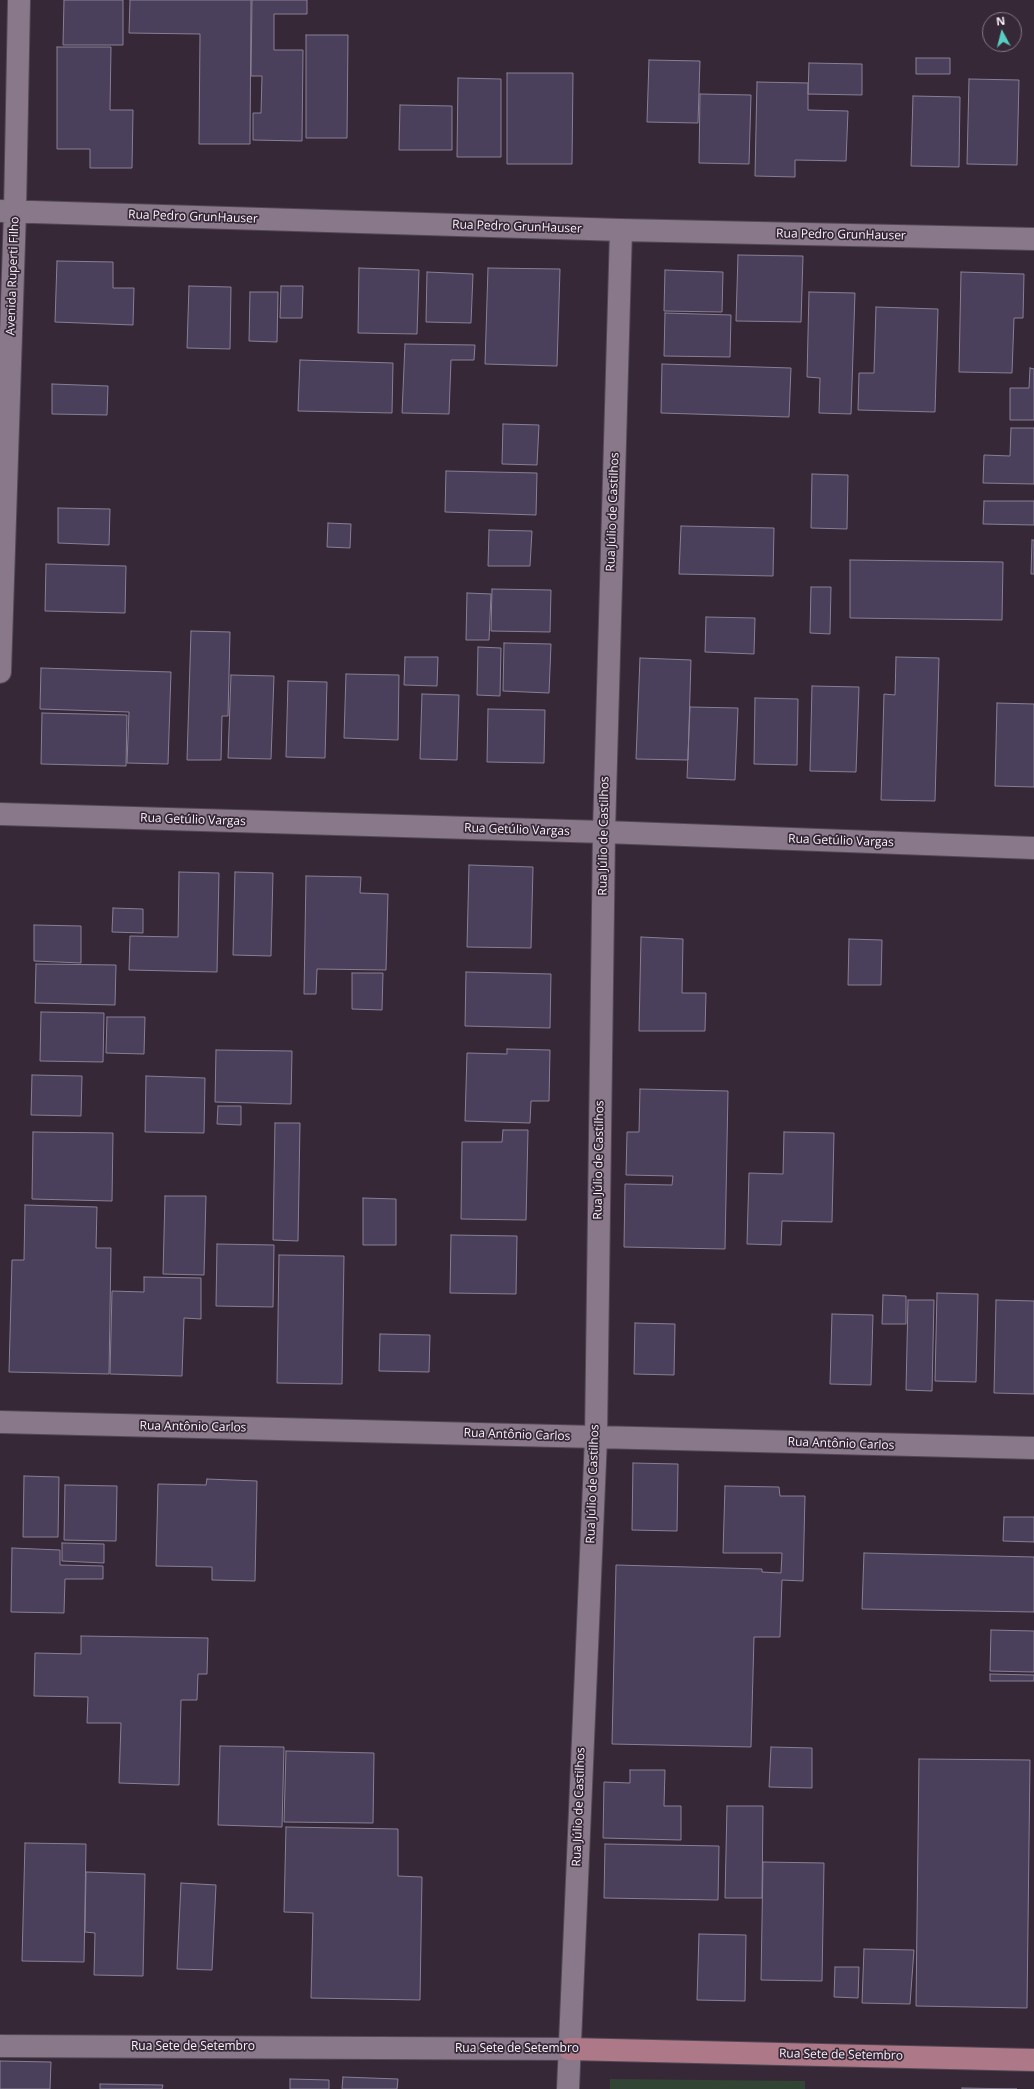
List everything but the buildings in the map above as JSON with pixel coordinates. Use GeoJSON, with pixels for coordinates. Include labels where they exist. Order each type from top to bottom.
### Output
{"type":"FeatureCollection","features":[{"type":"Feature","properties":{"kind":"main road","name":"Rua Sete de Setembro"},"geometry":{"type":"LineString","coordinates":[[569,2049],[1034,2060]]}},
{"type":"Feature","properties":{"kind":"street","name":"Avenida Ruperti Filho"},"geometry":{"type":"LineString","coordinates":[[0,672],[8,211],[19,0]]}},
{"type":"Feature","properties":{"kind":"street","name":"Rua Pedro GrunHauser"},"geometry":{"type":"LineString","coordinates":[[8,211],[621,230],[1034,239]]}},
{"type":"Feature","properties":{"kind":"street","name":"Rua Júlio de Castilhos"},"geometry":{"type":"LineString","coordinates":[[568,2089],[596,1438],[604,832],[621,230]]}},
{"type":"Feature","properties":{"kind":"street","name":"Rua Getúlio Vargas"},"geometry":{"type":"LineString","coordinates":[[0,814],[604,832],[1034,848]]}},
{"type":"Feature","properties":{"kind":"street","name":"Rua Antônio Carlos"},"geometry":{"type":"LineString","coordinates":[[0,1422],[1034,1448]]}},
{"type":"Feature","properties":{"kind":"street","name":"Rua Sete de Setembro"},"geometry":{"type":"LineString","coordinates":[[0,2046],[569,2049]]}},
{"type":"Feature","properties":{"kind":"green space"},"geometry":{"type":"Polygon","coordinates":[[[610,2079],[805,2081],[805,2089],[610,2089],[610,2079]]]}}]}
